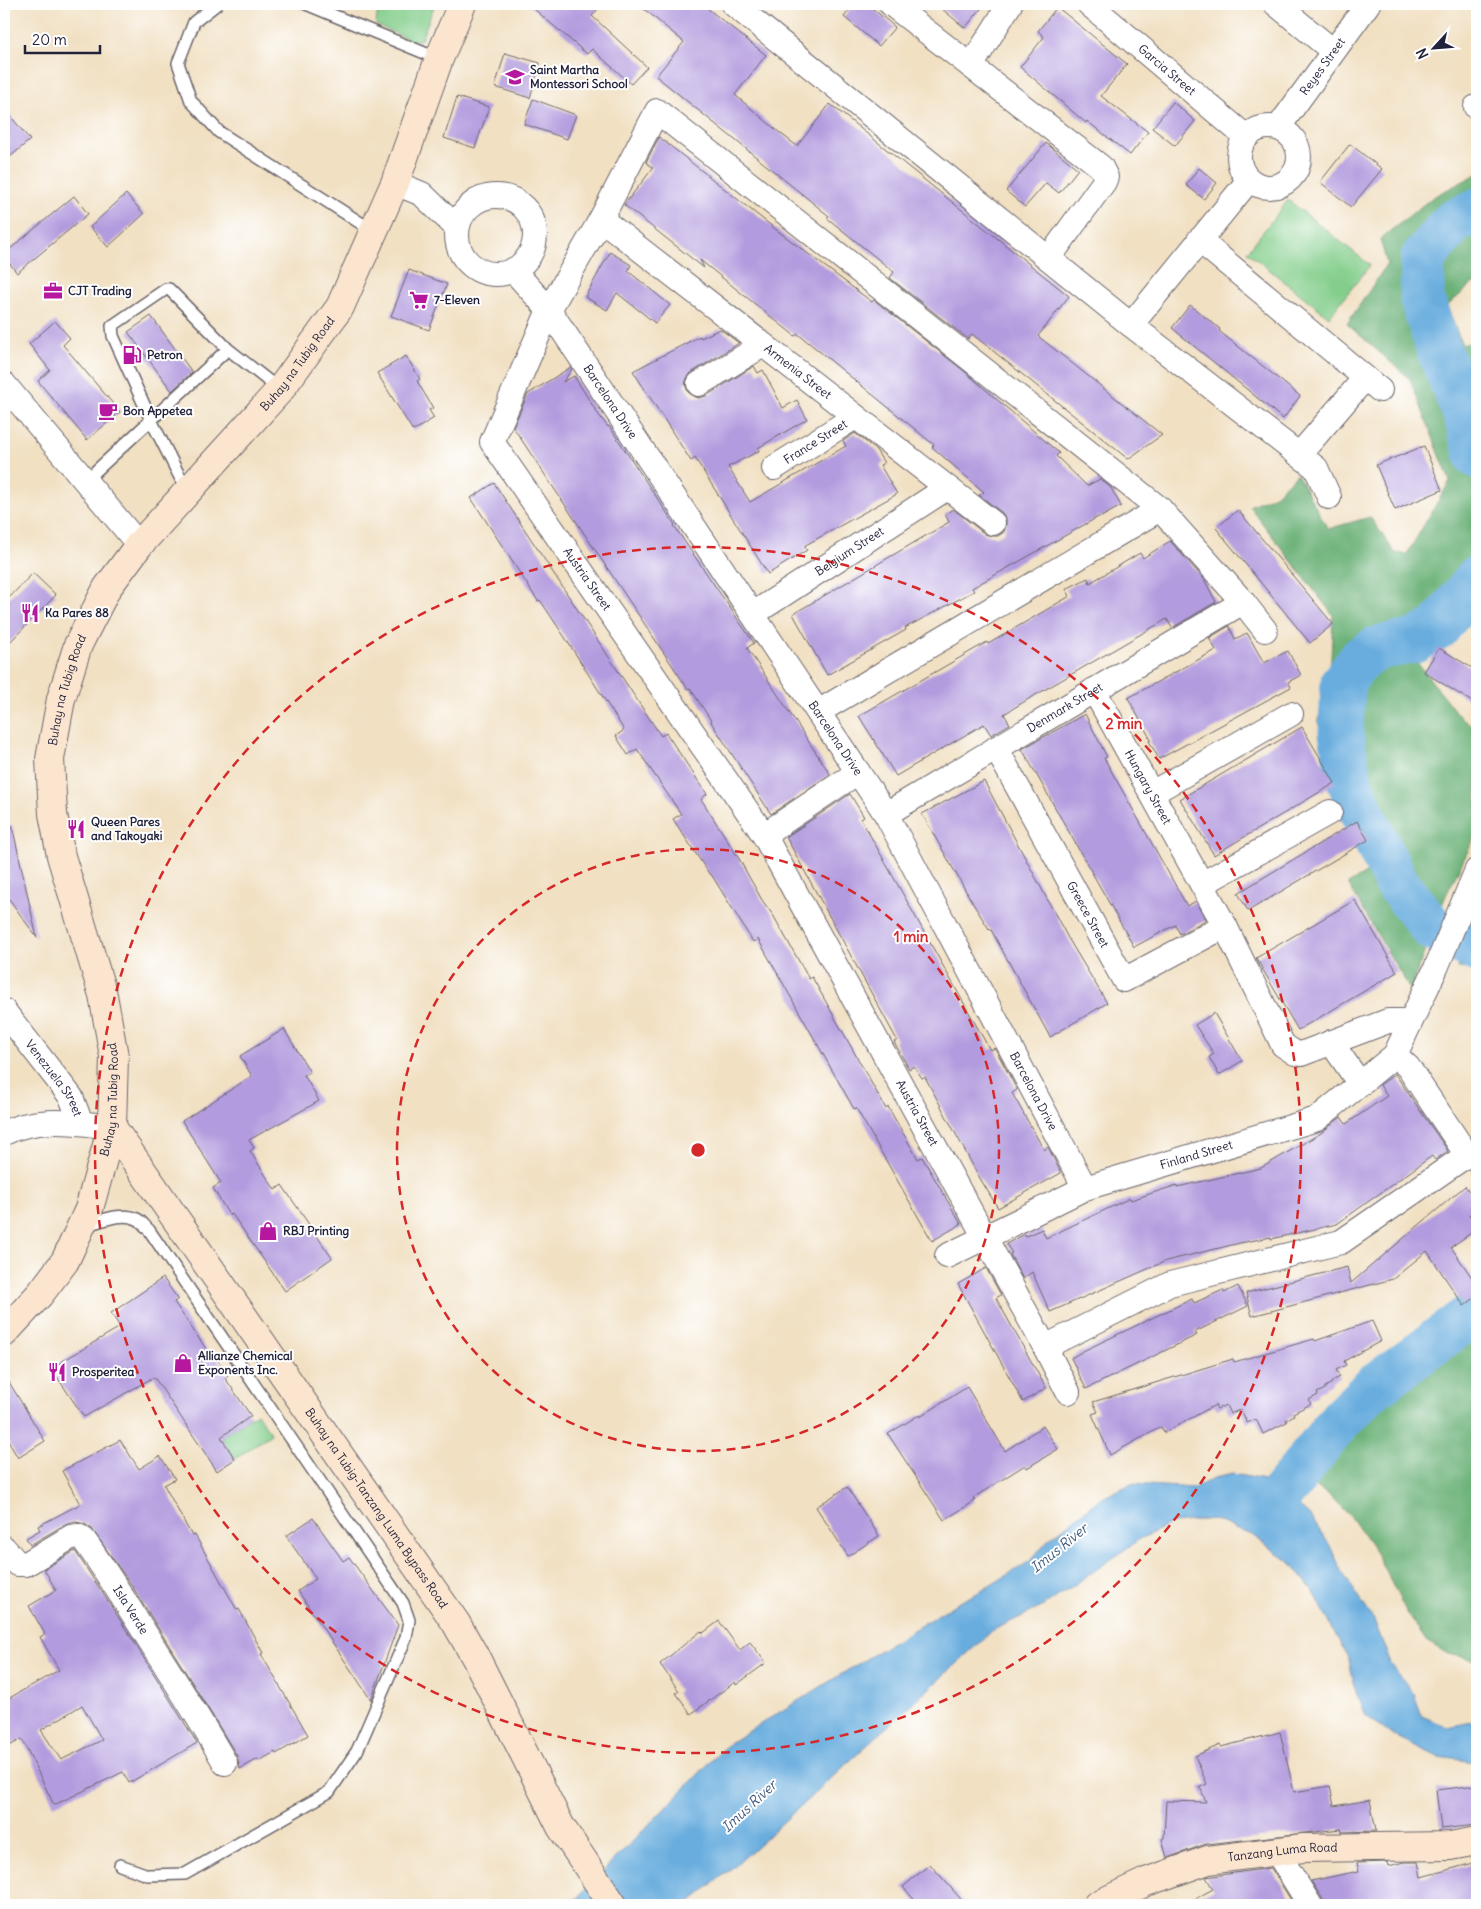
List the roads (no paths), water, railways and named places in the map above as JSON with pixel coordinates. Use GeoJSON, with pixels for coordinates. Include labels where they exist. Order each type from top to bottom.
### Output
{"type":"FeatureCollection","features":[{"type":"Feature","properties":{"kind":"main road","name":"Buhay na Tubig Road"},"geometry":{"type":"LineString","coordinates":[[4,1332],[40,1294],[65,1261],[89,1209],[112,1127],[114,1056],[103,995],[61,856],[53,814],[50,759],[61,699],[78,645],[107,588],[139,545],[280,390],[340,307],[395,183],[439,59],[462,4]]}},
{"type":"Feature","properties":{"kind":"main road","name":"Buhay na Tubig-Tanzang Luma Bypass Road"},"geometry":{"type":"LineString","coordinates":[[112,1127],[456,1623],[477,1660],[561,1827],[613,1905]]}},
{"type":"Feature","properties":{"kind":"main road","name":"Tanzang Luma Road"},"geometry":{"type":"LineString","coordinates":[[1097,1905],[1146,1882],[1208,1860],[1303,1848],[1450,1846],[1477,1841]]}},
{"type":"Feature","properties":{"kind":"street"},"geometry":{"type":"LineString","coordinates":[[733,4],[1131,325],[1316,468],[1329,497]]}},
{"type":"Feature","properties":{"kind":"street"},"geometry":{"type":"LineString","coordinates":[[891,4],[1104,171],[1104,182],[1050,258]]}},
{"type":"Feature","properties":{"kind":"street"},"geometry":{"type":"LineString","coordinates":[[971,66],[1010,4]]}},
{"type":"Feature","properties":{"kind":"street","name":"Garcia Street"},"geometry":{"type":"LineString","coordinates":[[1089,4],[1246,137]]}},
{"type":"Feature","properties":{"kind":"street"},"geometry":{"type":"LineString","coordinates":[[1276,4],[1333,51]]}},
{"type":"Feature","properties":{"kind":"street","name":"Reyes Street"},"geometry":{"type":"LineString","coordinates":[[1278,128],[1368,4]]}},
{"type":"Feature","properties":{"kind":"street"},"geometry":{"type":"LineString","coordinates":[[549,310],[601,219],[657,111],[1160,509],[1243,602],[1265,630]]}},
{"type":"Feature","properties":{"kind":"street"},"geometry":{"type":"LineString","coordinates":[[1261,128],[1278,128],[1288,134],[1296,143],[1299,154],[1298,166],[1292,177],[1282,184],[1271,188],[1259,186],[1248,180],[1242,172],[1239,164],[1241,144],[1246,137],[1261,128]]}},
{"type":"Feature","properties":{"kind":"street"},"geometry":{"type":"LineString","coordinates":[[1131,325],[1248,180]]}},
{"type":"Feature","properties":{"kind":"street"},"geometry":{"type":"LineString","coordinates":[[395,183],[422,194],[456,227]]}},
{"type":"Feature","properties":{"kind":"street"},"geometry":{"type":"LineString","coordinates":[[495,194],[508,197],[520,203],[534,225],[535,238],[532,252],[524,262],[513,270],[496,274],[482,272],[470,264],[461,254],[456,241],[456,227],[462,214],[470,204],[482,197],[495,194]]}},
{"type":"Feature","properties":{"kind":"street","name":"Armenia Street"},"geometry":{"type":"LineString","coordinates":[[601,219],[993,524]]}},
{"type":"Feature","properties":{"kind":"street"},"geometry":{"type":"LineString","coordinates":[[1199,240],[1372,384],[1299,455]]}},
{"type":"Feature","properties":{"kind":"street","name":"Barcelona Drive"},"geometry":{"type":"LineString","coordinates":[[513,270],[549,310],[886,814],[1085,1188]]}},
{"type":"Feature","properties":{"kind":"street","name":"Austria Street"},"geometry":{"type":"LineString","coordinates":[[549,310],[492,442],[764,835],[1046,1347],[1068,1392]]}},
{"type":"Feature","properties":{"kind":"street"},"geometry":{"type":"LineString","coordinates":[[699,384],[763,345]]}},
{"type":"Feature","properties":{"kind":"street"},"geometry":{"type":"LineString","coordinates":[[4,384],[139,545]]}},
{"type":"Feature","properties":{"kind":"street","name":"France Street"},"geometry":{"type":"LineString","coordinates":[[774,468],[856,416]]}},
{"type":"Feature","properties":{"kind":"street","name":"Belgium Street"},"geometry":{"type":"LineString","coordinates":[[752,614],[947,488]]}},
{"type":"Feature","properties":{"kind":"street"},"geometry":{"type":"LineString","coordinates":[[818,712],[1160,509]]}},
{"type":"Feature","properties":{"kind":"street","name":"Denmark Street"},"geometry":{"type":"LineString","coordinates":[[886,814],[1243,602]]}},
{"type":"Feature","properties":{"kind":"street","name":"Hungary Street"},"geometry":{"type":"LineString","coordinates":[[1094,690],[1226,926],[1284,1045],[1295,1053],[1302,1054],[1388,1021],[1410,1021]]}},
{"type":"Feature","properties":{"kind":"street"},"geometry":{"type":"LineString","coordinates":[[1152,793],[1291,714]]}},
{"type":"Feature","properties":{"kind":"street","name":"Greece Street"},"geometry":{"type":"LineString","coordinates":[[996,748],[1124,980],[1226,926]]}},
{"type":"Feature","properties":{"kind":"street"},"geometry":{"type":"LineString","coordinates":[[764,835],[858,772]]}},
{"type":"Feature","properties":{"kind":"street"},"geometry":{"type":"LineString","coordinates":[[1202,884],[1330,812]]}},
{"type":"Feature","properties":{"kind":"street"},"geometry":{"type":"LineString","coordinates":[[1046,1347],[1170,1284],[1341,1242],[1467,1155],[1408,1067],[1395,1055],[1436,968],[1477,870]]}},
{"type":"Feature","properties":{"kind":"street","name":"Venezuela Street"},"geometry":{"type":"LineString","coordinates":[[4,1011],[71,1097],[82,1123]]}},
{"type":"Feature","properties":{"kind":"street"},"geometry":{"type":"LineString","coordinates":[[1331,1042],[1360,1084]]}},
{"type":"Feature","properties":{"kind":"street","name":"Finland Street"},"geometry":{"type":"LineString","coordinates":[[947,1256],[1085,1188],[1317,1119],[1395,1055]]}},
{"type":"Feature","properties":{"kind":"street"},"geometry":{"type":"LineString","coordinates":[[4,1133],[18,1126],[36,1122],[82,1123],[112,1127]]}},
{"type":"Feature","properties":{"kind":"street","name":"Isla Verde"},"geometry":{"type":"LineString","coordinates":[[4,1548],[18,1564],[26,1564],[71,1537],[78,1536],[84,1540],[178,1684],[225,1763]]}},
{"type":"Feature","properties":{"kind":"street"},"geometry":{"type":"LineString","coordinates":[[1277,1852],[1310,1905]]}},
{"type":"Feature","properties":{"kind":"lane"},"geometry":{"type":"LineString","coordinates":[[217,4],[194,22],[178,63],[191,101],[219,132],[374,232]]}},
{"type":"Feature","properties":{"kind":"lane"},"geometry":{"type":"LineString","coordinates":[[306,4],[439,59]]}},
{"type":"Feature","properties":{"kind":"lane"},"geometry":{"type":"LineString","coordinates":[[187,492],[151,420],[113,336],[112,326],[166,289],[169,289],[228,349],[280,390]]}},
{"type":"Feature","properties":{"kind":"lane"},"geometry":{"type":"LineString","coordinates":[[85,481],[228,349]]}},
{"type":"Feature","properties":{"kind":"lane"},"geometry":{"type":"LineString","coordinates":[[81,1226],[113,1218],[130,1217],[139,1220],[149,1230],[402,1603],[409,1620],[409,1630],[406,1638],[357,1751],[329,1792],[185,1874],[148,1875],[120,1865]]}},
{"type":"Feature","properties":{"kind":"water","name":"Imus River"},"geometry":{"type":"Polygon","coordinates":[[[1233,1474],[1269,1481],[1309,1515],[1329,1544],[1344,1575],[1374,1620],[1391,1664],[1414,1694],[1422,1716],[1447,1727],[1477,1721],[1477,1761],[1438,1757],[1395,1736],[1366,1716],[1356,1692],[1349,1661],[1314,1592],[1290,1562],[1252,1535],[1213,1519],[1173,1523],[1140,1539],[1044,1606],[993,1630],[745,1857],[687,1905],[570,1905],[728,1744],[952,1606],[983,1590],[1030,1561],[1047,1541],[1098,1500],[1131,1484],[1195,1488],[1214,1478],[1233,1474]]]}},
{"type":"Feature","properties":{"kind":"waterway"},"geometry":{"type":"LineString","coordinates":[[1477,210],[1453,222],[1423,258],[1422,300],[1441,356],[1466,417],[1477,456]]}},
{"type":"Feature","properties":{"kind":"waterway"},"geometry":{"type":"LineString","coordinates":[[1477,578],[1438,628],[1415,641],[1378,648],[1360,659],[1343,682],[1341,733],[1350,783],[1365,819],[1396,882],[1433,929],[1477,950]]}},
{"type":"Feature","properties":{"kind":"waterway"},"geometry":{"type":"LineString","coordinates":[[1264,1516],[1341,1419],[1375,1386],[1477,1311]]}},
{"type":"Feature","properties":{"kind":"place","name":"Saint Martha Montessori School"},"geometry":{"type":"Point","coordinates":[515,77]}},
{"type":"Feature","properties":{"kind":"place","name":"CJT Trading"},"geometry":{"type":"Point","coordinates":[53,291]}},
{"type":"Feature","properties":{"kind":"place","name":"7-Eleven"},"geometry":{"type":"Point","coordinates":[419,300]}},
{"type":"Feature","properties":{"kind":"place","name":"Petron"},"geometry":{"type":"Point","coordinates":[132,355]}},
{"type":"Feature","properties":{"kind":"place","name":"Bon Appetea"},"geometry":{"type":"Point","coordinates":[108,411]}},
{"type":"Feature","properties":{"kind":"place","name":"Ka Pares 88"},"geometry":{"type":"Point","coordinates":[30,613]}},
{"type":"Feature","properties":{"kind":"place","name":"Queen Pares and Takoyaki"},"geometry":{"type":"Point","coordinates":[76,829]}},
{"type":"Feature","properties":{"kind":"place","name":"RBJ Printing"},"geometry":{"type":"Point","coordinates":[268,1231]}},
{"type":"Feature","properties":{"kind":"place","name":"Allianze Chemical Exponents Inc."},"geometry":{"type":"Point","coordinates":[183,1363]}},
{"type":"Feature","properties":{"kind":"place","name":"Prosperitea"},"geometry":{"type":"Point","coordinates":[57,1372]}}]}
